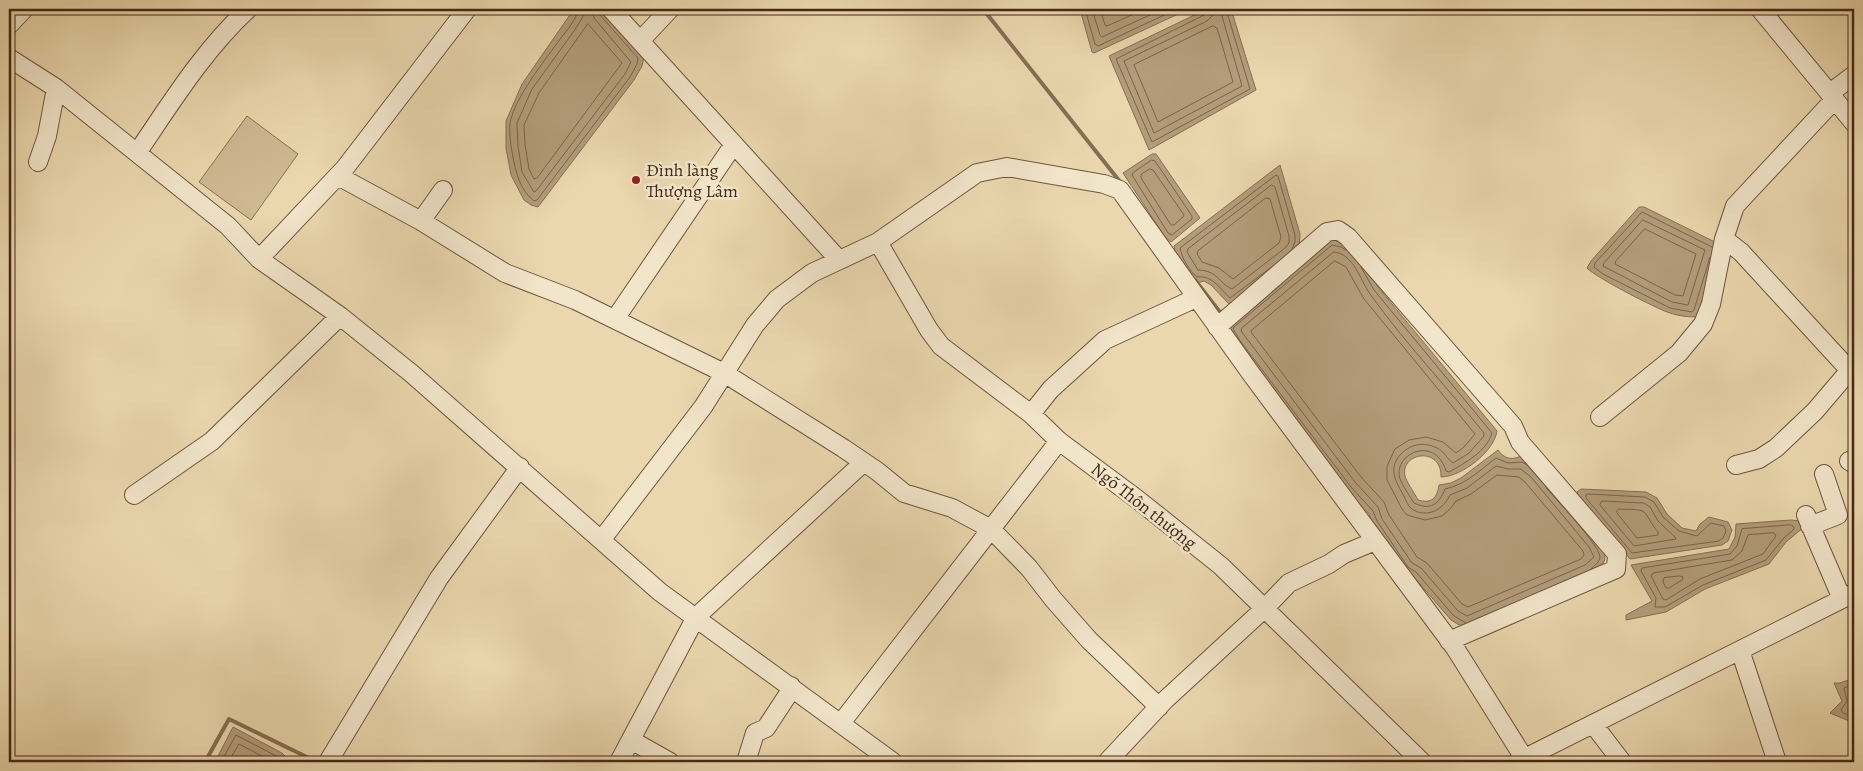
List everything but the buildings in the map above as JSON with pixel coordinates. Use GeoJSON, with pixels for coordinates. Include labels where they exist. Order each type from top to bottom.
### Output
{"type":"FeatureCollection","features":[{"type":"Feature","properties":{"kind":"street"},"geometry":{"type":"LineString","coordinates":[[9,25],[24,9]]}},
{"type":"Feature","properties":{"kind":"street"},"geometry":{"type":"LineString","coordinates":[[137,154],[187,78],[235,21],[248,9]]}},
{"type":"Feature","properties":{"kind":"street"},"geometry":{"type":"LineString","coordinates":[[259,259],[338,176],[467,9]]}},
{"type":"Feature","properties":{"kind":"street"},"geometry":{"type":"LineString","coordinates":[[611,9],[838,260]]}},
{"type":"Feature","properties":{"kind":"street"},"geometry":{"type":"LineString","coordinates":[[640,41],[670,9]]}},
{"type":"Feature","properties":{"kind":"street"},"geometry":{"type":"LineString","coordinates":[[1760,9],[1854,123]]}},
{"type":"Feature","properties":{"kind":"street"},"geometry":{"type":"LineString","coordinates":[[9,58],[56,88],[228,226],[259,259],[340,316],[411,373],[602,538],[660,592],[893,762]]}},
{"type":"Feature","properties":{"kind":"street"},"geometry":{"type":"LineString","coordinates":[[1600,417],[1679,352],[1703,324],[1711,304],[1724,239],[1735,206],[1832,96],[1854,75]]}},
{"type":"Feature","properties":{"kind":"street"},"geometry":{"type":"LineString","coordinates":[[38,162],[47,136],[56,88]]}},
{"type":"Feature","properties":{"kind":"street"},"geometry":{"type":"LineString","coordinates":[[614,319],[734,144]]}},
{"type":"Feature","properties":{"kind":"street"},"geometry":{"type":"LineString","coordinates":[[602,538],[703,406],[754,325],[777,299],[812,273],[878,242],[977,173],[1007,166],[1104,184],[1120,190],[1217,327],[1450,641],[1521,760],[1848,596],[1808,520],[1838,515],[1824,474]]}},
{"type":"Feature","properties":{"kind":"street"},"geometry":{"type":"LineString","coordinates":[[338,176],[421,221],[505,273],[575,300],[724,372],[864,462],[904,493],[952,508],[991,529],[1030,568],[1053,599],[1088,640],[1159,707]]}},
{"type":"Feature","properties":{"kind":"street"},"geometry":{"type":"LineString","coordinates":[[421,221],[443,190]]}},
{"type":"Feature","properties":{"kind":"street"},"geometry":{"type":"LineString","coordinates":[[1217,327],[1327,232],[1338,230],[1348,237],[1513,426],[1520,442],[1617,554],[1616,569],[1450,641]]}},
{"type":"Feature","properties":{"kind":"street"},"geometry":{"type":"LineString","coordinates":[[1724,239],[1741,252],[1852,373],[1776,448],[1759,459],[1736,465]]}},
{"type":"Feature","properties":{"kind":"street","name":"Ngõ Thôn thượng"},"geometry":{"type":"LineString","coordinates":[[878,242],[928,330],[941,346],[1030,414],[1059,441],[1222,566],[1422,762]]}},
{"type":"Feature","properties":{"kind":"street"},"geometry":{"type":"LineString","coordinates":[[1030,414],[1051,389],[1105,340],[1196,298]]}},
{"type":"Feature","properties":{"kind":"street"},"geometry":{"type":"LineString","coordinates":[[134,495],[212,441],[340,316]]}},
{"type":"Feature","properties":{"kind":"street"},"geometry":{"type":"LineString","coordinates":[[841,723],[1059,441]]}},
{"type":"Feature","properties":{"kind":"street"},"geometry":{"type":"LineString","coordinates":[[619,762],[696,617],[864,462]]}},
{"type":"Feature","properties":{"kind":"street"},"geometry":{"type":"LineString","coordinates":[[328,762],[439,578],[520,467]]}},
{"type":"Feature","properties":{"kind":"street"},"geometry":{"type":"LineString","coordinates":[[1107,762],[1159,707],[1265,608],[1288,583],[1329,564],[1344,554],[1375,541]]}},
{"type":"Feature","properties":{"kind":"street"},"geometry":{"type":"LineString","coordinates":[[1740,650],[1777,762]]}},
{"type":"Feature","properties":{"kind":"street"},"geometry":{"type":"LineString","coordinates":[[746,762],[755,733],[766,728],[787,696],[790,686]]}},
{"type":"Feature","properties":{"kind":"street"},"geometry":{"type":"LineString","coordinates":[[1593,724],[1622,762]]}},
{"type":"Feature","properties":{"kind":"street"},"geometry":{"type":"LineString","coordinates":[[631,740],[670,762]]}},
{"type":"Feature","properties":{"kind":"shaded area"},"geometry":{"type":"Polygon","coordinates":[[[247,116],[298,154],[251,220],[199,182],[247,116]]]}},
{"type":"Feature","properties":{"kind":"water"},"geometry":{"type":"Polygon","coordinates":[[[574,9],[601,9],[644,57],[642,66],[634,80],[538,207],[524,200],[511,175],[506,148],[506,121],[522,84],[574,9]]]}},
{"type":"Feature","properties":{"kind":"water"},"geometry":{"type":"Polygon","coordinates":[[[1078,9],[1189,9],[1094,53],[1092,52],[1081,13],[1078,9]]]}},
{"type":"Feature","properties":{"kind":"water"},"geometry":{"type":"Polygon","coordinates":[[[1207,9],[1231,9],[1256,90],[1149,150],[1109,56],[1207,9]]]}},
{"type":"Feature","properties":{"kind":"water"},"geometry":{"type":"Polygon","coordinates":[[[1152,154],[1156,154],[1200,218],[1171,242],[1165,237],[1123,173],[1152,154]]]}},
{"type":"Feature","properties":{"kind":"water"},"geometry":{"type":"Polygon","coordinates":[[[1280,165],[1300,234],[1299,248],[1230,305],[1211,285],[1204,281],[1197,283],[1194,281],[1176,256],[1174,246],[1280,165]]]}},
{"type":"Feature","properties":{"kind":"water"},"geometry":{"type":"Polygon","coordinates":[[[1639,207],[1644,207],[1719,244],[1697,317],[1680,316],[1663,310],[1613,285],[1587,268],[1639,207]]]}},
{"type":"Feature","properties":{"kind":"water"},"geometry":{"type":"Polygon","coordinates":[[[1331,240],[1344,242],[1368,270],[1378,287],[1497,431],[1495,439],[1483,455],[1458,473],[1441,477],[1440,467],[1435,460],[1429,457],[1421,456],[1409,462],[1405,468],[1405,476],[1418,500],[1427,501],[1433,499],[1439,485],[1451,483],[1461,478],[1498,450],[1509,458],[1522,455],[1598,540],[1605,556],[1601,567],[1466,629],[1451,620],[1413,576],[1405,572],[1372,523],[1369,514],[1347,490],[1236,345],[1228,326],[1331,240]]]}},
{"type":"Feature","properties":{"kind":"water"},"geometry":{"type":"Polygon","coordinates":[[[1581,489],[1646,492],[1657,498],[1667,514],[1682,528],[1696,531],[1700,524],[1709,517],[1728,522],[1732,530],[1728,541],[1722,545],[1630,559],[1579,498],[1577,492],[1581,489]]]}},
{"type":"Feature","properties":{"kind":"water"},"geometry":{"type":"Polygon","coordinates":[[[1801,521],[1804,527],[1786,542],[1769,564],[1705,589],[1666,612],[1626,620],[1626,615],[1652,601],[1631,565],[1729,549],[1735,537],[1736,524],[1801,521]]]}},
{"type":"Feature","properties":{"kind":"water"},"geometry":{"type":"Polygon","coordinates":[[[1854,678],[1854,723],[1830,713],[1842,701],[1834,683],[1854,678]]]}},
{"type":"Feature","properties":{"kind":"water"},"geometry":{"type":"Polygon","coordinates":[[[233,727],[282,753],[286,757],[283,762],[215,762],[233,727]]]}},
{"type":"Feature","properties":{"kind":"waterway"},"geometry":{"type":"LineString","coordinates":[[983,9],[1121,183]]}},
{"type":"Feature","properties":{"kind":"waterway"},"geometry":{"type":"LineString","coordinates":[[1195,280],[1223,316]]}},
{"type":"Feature","properties":{"kind":"waterway"},"geometry":{"type":"LineString","coordinates":[[205,762],[229,719],[314,762]]}},
{"type":"Feature","properties":{"kind":"place","name":"Đình làng Thượng Lâm"},"geometry":{"type":"Point","coordinates":[636,180]}}]}
